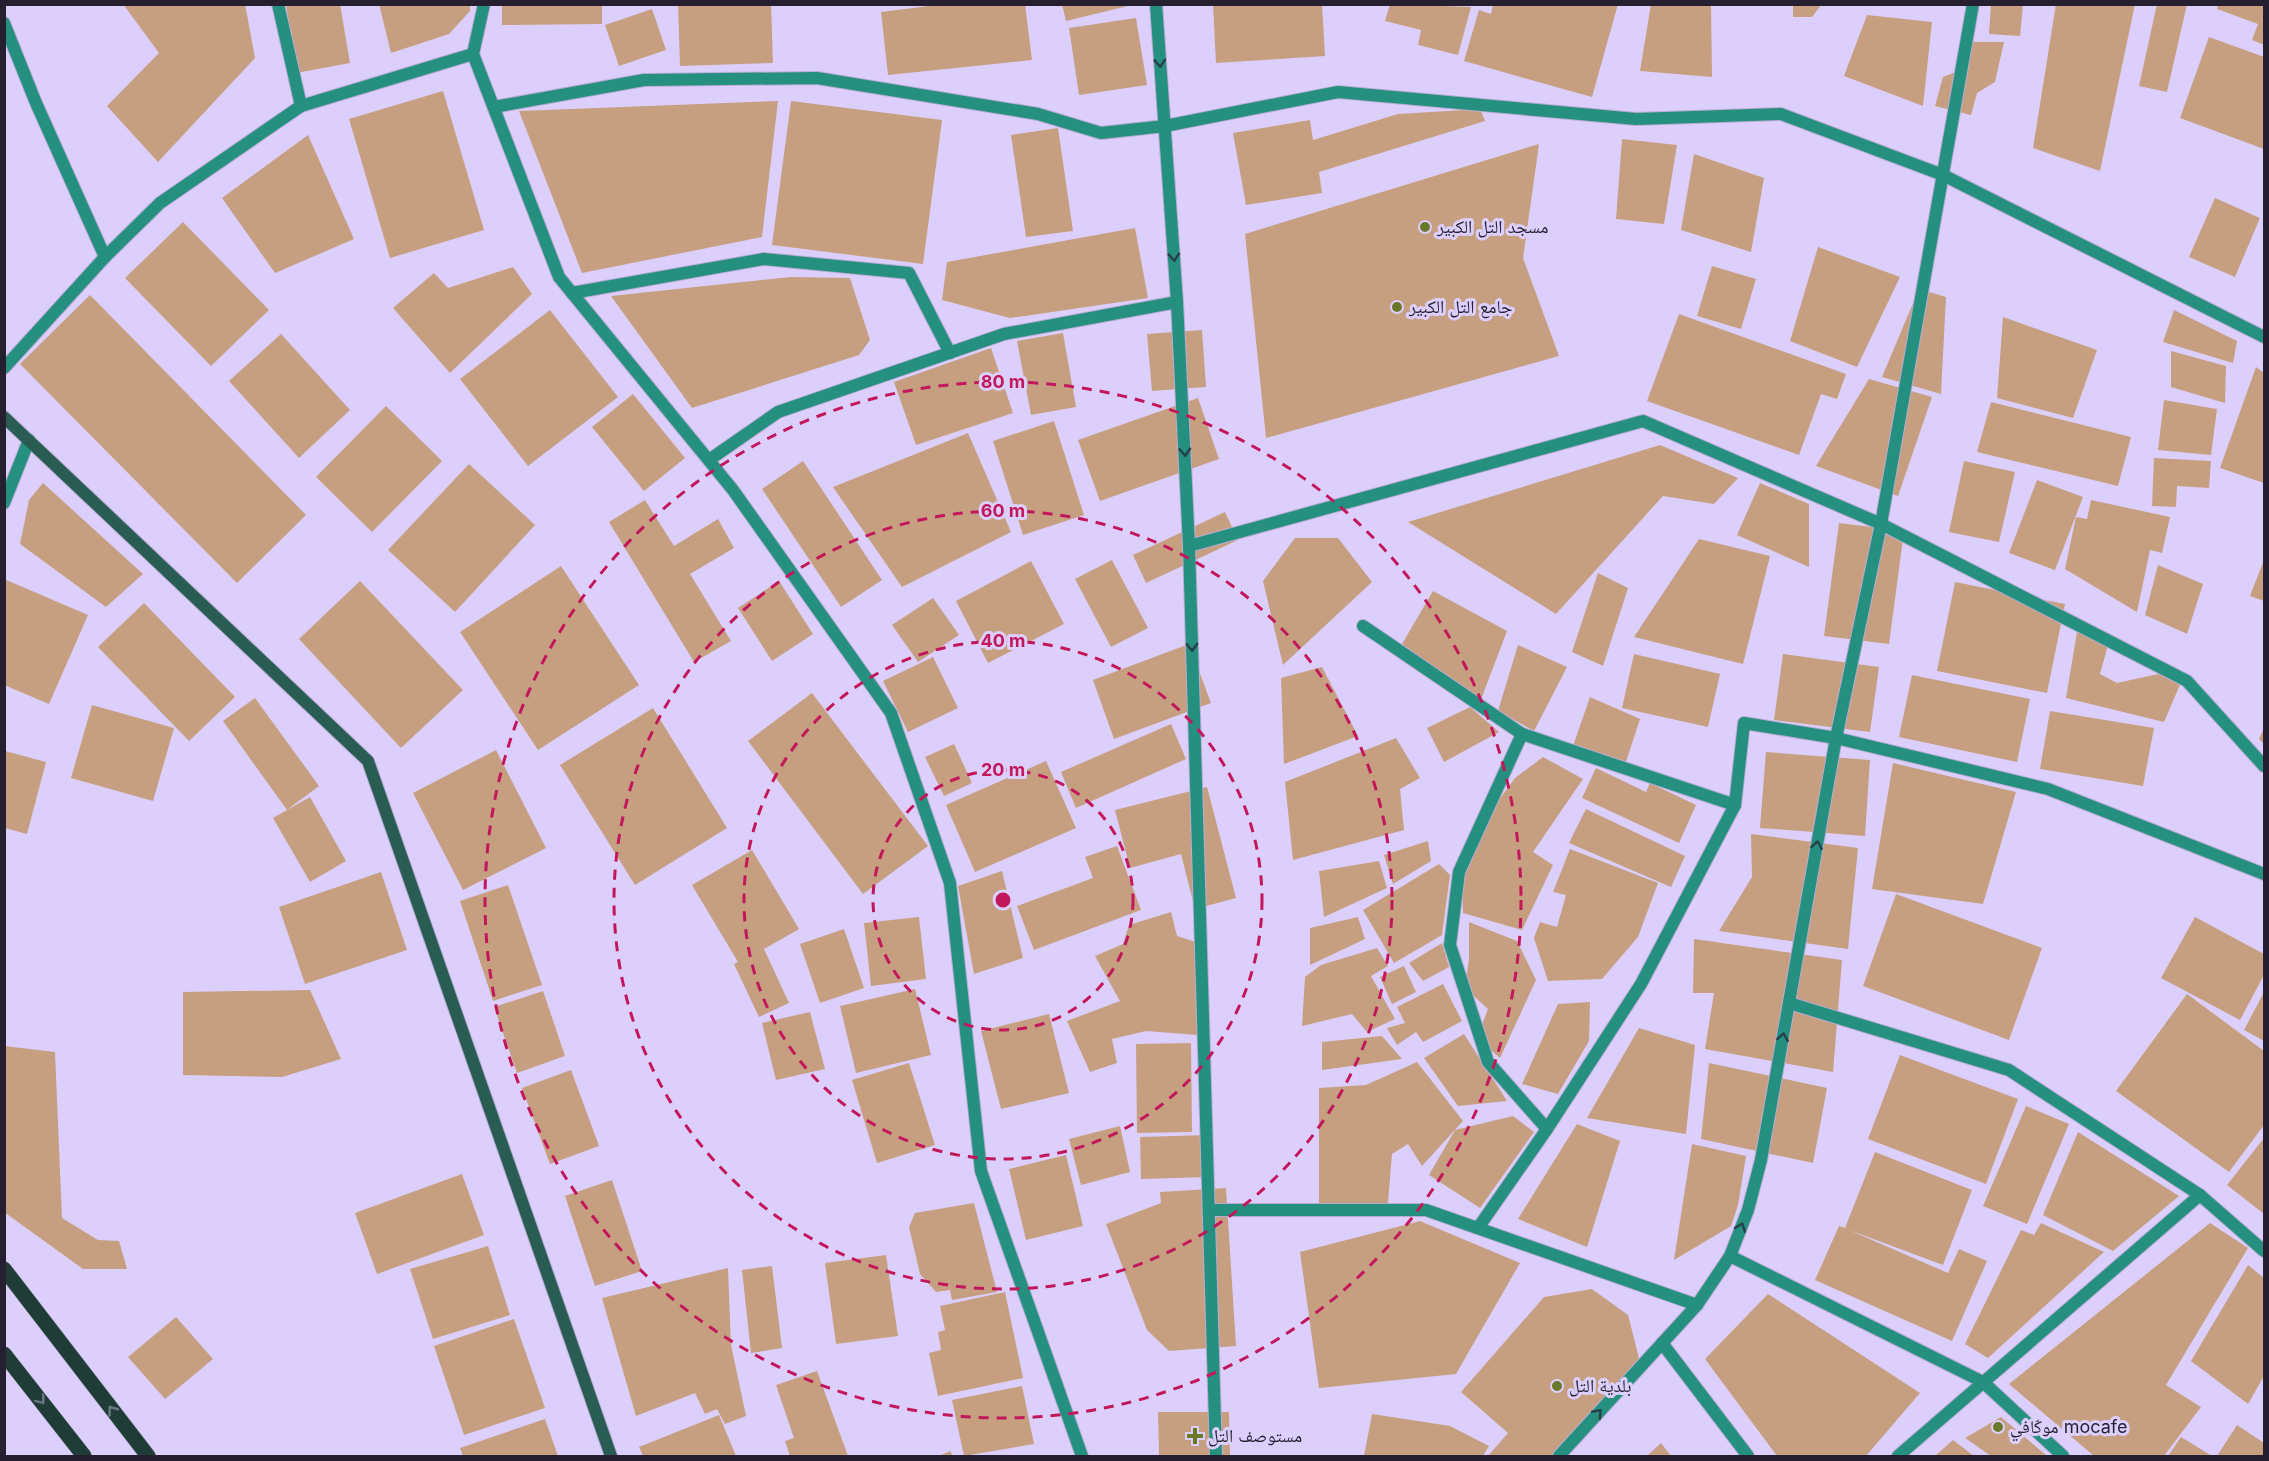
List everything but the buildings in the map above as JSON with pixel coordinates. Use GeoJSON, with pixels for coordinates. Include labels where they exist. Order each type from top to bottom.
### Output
{"type":"FeatureCollection","features":[{"type":"Feature","properties":{"kind":"main road"},"geometry":{"type":"LineString","coordinates":[[4,417],[368,761],[611,1456]]}},
{"type":"Feature","properties":{"kind":"main road"},"geometry":{"type":"LineString","coordinates":[[4,1269],[148,1456]]}},
{"type":"Feature","properties":{"kind":"main road"},"geometry":{"type":"LineString","coordinates":[[4,1354],[84,1456]]}},
{"type":"Feature","properties":{"kind":"street"},"geometry":{"type":"LineString","coordinates":[[278,4],[301,106]]}},
{"type":"Feature","properties":{"kind":"street"},"geometry":{"type":"LineString","coordinates":[[484,4],[473,54],[559,277],[733,490],[891,713],[950,883],[981,1171],[1082,1456]]}},
{"type":"Feature","properties":{"kind":"street"},"geometry":{"type":"LineString","coordinates":[[1156,4],[1177,302],[1189,546],[1216,1456]]}},
{"type":"Feature","properties":{"kind":"street"},"geometry":{"type":"LineString","coordinates":[[1559,1456],[1697,1305],[1730,1256],[1748,1210],[1761,1160],[1836,738],[1881,524],[1972,4]]}},
{"type":"Feature","properties":{"kind":"street"},"geometry":{"type":"LineString","coordinates":[[4,23],[36,104],[105,256]]}},
{"type":"Feature","properties":{"kind":"street"},"geometry":{"type":"LineString","coordinates":[[4,368],[105,256],[160,203],[301,106],[473,54]]}},
{"type":"Feature","properties":{"kind":"street"},"geometry":{"type":"LineString","coordinates":[[494,107],[644,80],[817,78],[1038,114],[1101,133],[1165,126],[1338,92],[1636,118],[1781,114],[1942,175],[2265,337]]}},
{"type":"Feature","properties":{"kind":"street"},"geometry":{"type":"LineString","coordinates":[[572,293],[764,259],[909,273],[950,353]]}},
{"type":"Feature","properties":{"kind":"street"},"geometry":{"type":"LineString","coordinates":[[708,460],[778,412],[1004,334],[1177,302]]}},
{"type":"Feature","properties":{"kind":"street"},"geometry":{"type":"LineString","coordinates":[[1189,546],[1643,421],[1881,524],[2187,681],[2265,766]]}},
{"type":"Feature","properties":{"kind":"street"},"geometry":{"type":"LineString","coordinates":[[4,503],[29,440]]}},
{"type":"Feature","properties":{"kind":"street"},"geometry":{"type":"LineString","coordinates":[[1362,626],[1522,734],[1735,805]]}},
{"type":"Feature","properties":{"kind":"street"},"geometry":{"type":"LineString","coordinates":[[1478,1228],[1547,1129],[1641,984],[1735,805],[1744,723],[1836,738],[2048,789],[2265,874]]}},
{"type":"Feature","properties":{"kind":"street"},"geometry":{"type":"LineString","coordinates":[[1522,734],[1459,872],[1450,945],[1488,1062],[1547,1129]]}},
{"type":"Feature","properties":{"kind":"street"},"geometry":{"type":"LineString","coordinates":[[1789,1003],[2009,1070],[2200,1196],[2265,1251]]}},
{"type":"Feature","properties":{"kind":"street"},"geometry":{"type":"LineString","coordinates":[[1898,1456],[2200,1196]]}},
{"type":"Feature","properties":{"kind":"street"},"geometry":{"type":"LineString","coordinates":[[1209,1210],[1426,1210],[1697,1305]]}},
{"type":"Feature","properties":{"kind":"street"},"geometry":{"type":"LineString","coordinates":[[1730,1256],[1983,1382],[2063,1456]]}},
{"type":"Feature","properties":{"kind":"street"},"geometry":{"type":"LineString","coordinates":[[1662,1343],[1748,1456]]}},
{"type":"Feature","properties":{"kind":"place","name":"مسجد التل الكبير"},"geometry":{"type":"Point","coordinates":[1425,227]}},
{"type":"Feature","properties":{"kind":"place","name":"جامع التل الكبير"},"geometry":{"type":"Point","coordinates":[1397,307]}},
{"type":"Feature","properties":{"kind":"place","name":"بلدية التل"},"geometry":{"type":"Point","coordinates":[1557,1386]}},
{"type":"Feature","properties":{"kind":"place","name":"موكّافي mocafe"},"geometry":{"type":"Point","coordinates":[1998,1427]}},
{"type":"Feature","properties":{"kind":"place","name":"مستوصف التل"},"geometry":{"type":"Point","coordinates":[1195,1436]}}]}
